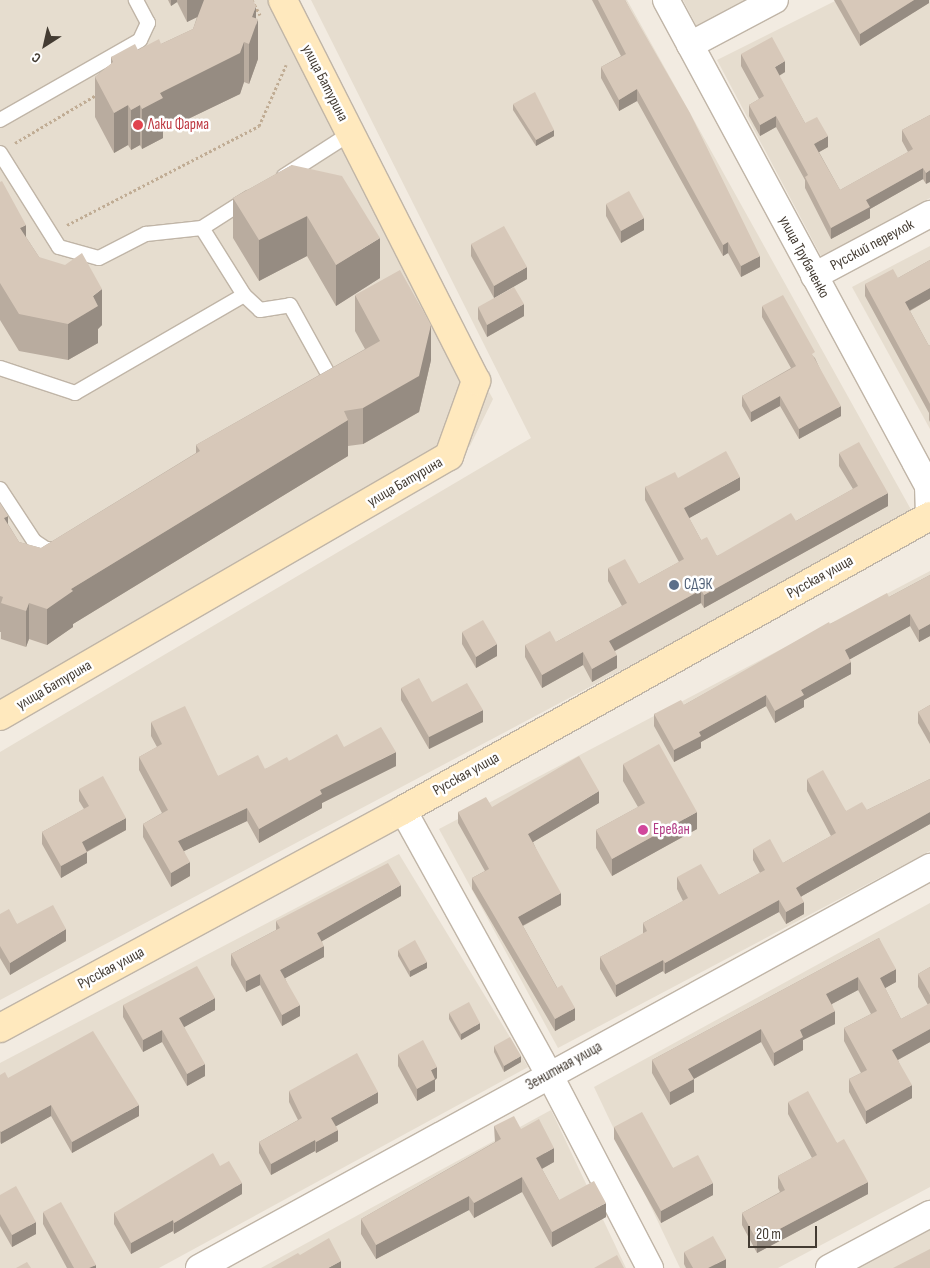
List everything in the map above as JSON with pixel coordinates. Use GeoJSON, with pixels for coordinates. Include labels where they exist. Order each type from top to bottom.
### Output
{"type":"FeatureCollection","features":[{"type":"Feature","properties":{"kind":"main road","name":"улица Батурина"},"geometry":{"type":"LineString","coordinates":[[0,716],[448,456],[476,381],[283,0]]}},
{"type":"Feature","properties":{"kind":"main road","name":"Русская улица"},"geometry":{"type":"LineString","coordinates":[[0,1028],[402,810],[930,516]]}},
{"type":"Feature","properties":{"kind":"street","name":"улица Трубаченко"},"geometry":{"type":"LineString","coordinates":[[666,0],[928,486],[930,516]]}},
{"type":"Feature","properties":{"kind":"street"},"geometry":{"type":"LineString","coordinates":[[690,45],[775,0]]}},
{"type":"Feature","properties":{"kind":"street","name":"Русский переулок"},"geometry":{"type":"LineString","coordinates":[[814,276],[930,214]]}},
{"type":"Feature","properties":{"kind":"street"},"geometry":{"type":"LineString","coordinates":[[402,810],[549,1074],[650,1268]]}},
{"type":"Feature","properties":{"kind":"street","name":"Зенитная улица"},"geometry":{"type":"LineString","coordinates":[[199,1268],[549,1074],[930,867]]}},
{"type":"Feature","properties":{"kind":"street"},"geometry":{"type":"LineString","coordinates":[[830,1268],[930,1214]]}},
{"type":"Feature","properties":{"kind":"lane"},"geometry":{"type":"LineString","coordinates":[[0,120],[140,40],[148,23],[134,2]]}},
{"type":"Feature","properties":{"kind":"lane"},"geometry":{"type":"LineString","coordinates":[[0,153],[59,247],[99,258],[146,234],[202,228],[351,134]]}},
{"type":"Feature","properties":{"kind":"lane"},"geometry":{"type":"LineString","coordinates":[[202,228],[244,295],[260,310],[290,304],[332,381],[315,392]]}},
{"type":"Feature","properties":{"kind":"lane"},"geometry":{"type":"LineString","coordinates":[[0,368],[74,393],[244,295]]}},
{"type":"Feature","properties":{"kind":"lane"},"geometry":{"type":"LineString","coordinates":[[0,489],[34,540],[46,549],[61,549],[70,543]]}},
{"type":"Feature","properties":{"kind":"path"},"geometry":{"type":"LineString","coordinates":[[252,0],[261,17]]}},
{"type":"Feature","properties":{"kind":"path"},"geometry":{"type":"LineString","coordinates":[[61,228],[259,126],[287,67],[282,59]]}},
{"type":"Feature","properties":{"kind":"path"},"geometry":{"type":"LineString","coordinates":[[19,152],[14,143],[105,90]]}},
{"type":"Feature","properties":{"kind":"shaded area"},"geometry":{"type":"Polygon","coordinates":[[[0,0],[271,0],[493,399],[470,446],[222,572],[0,699],[0,0]]]}},
{"type":"Feature","properties":{"kind":"shaded area"},"geometry":{"type":"Polygon","coordinates":[[[311,0],[627,0],[914,515],[0,1000],[0,752],[531,438],[311,0]]]}},
{"type":"Feature","properties":{"kind":"shaded area"},"geometry":{"type":"Polygon","coordinates":[[[683,0],[754,0],[698,29],[683,0]]]}},
{"type":"Feature","properties":{"kind":"shaded area"},"geometry":{"type":"Polygon","coordinates":[[[837,0],[930,0],[930,198],[822,258],[717,60],[837,0]]]}},
{"type":"Feature","properties":{"kind":"shaded area"},"geometry":{"type":"Polygon","coordinates":[[[930,246],[930,429],[852,287],[930,246]]]}},
{"type":"Feature","properties":{"kind":"shaded area"},"geometry":{"type":"Polygon","coordinates":[[[930,571],[930,851],[558,1048],[439,829],[930,571]]]}},
{"type":"Feature","properties":{"kind":"shaded area"},"geometry":{"type":"Polygon","coordinates":[[[399,854],[528,1067],[159,1268],[0,1268],[0,1063],[399,854]]]}},
{"type":"Feature","properties":{"kind":"shaded area"},"geometry":{"type":"Polygon","coordinates":[[[930,903],[930,1187],[778,1268],[680,1268],[594,1087],[930,903]]]}},
{"type":"Feature","properties":{"kind":"shaded area"},"geometry":{"type":"Polygon","coordinates":[[[551,1110],[626,1268],[261,1268],[551,1110]]]}},
{"type":"Feature","properties":{"kind":"shaded area"},"geometry":{"type":"Polygon","coordinates":[[[930,1230],[930,1268],[857,1268],[930,1230]]]}},
{"type":"Feature","properties":{"kind":"building"},"geometry":{"type":"Polygon","coordinates":[[[204,0],[253,0],[256,6],[252,17],[258,19],[249,44],[244,42],[240,53],[160,93],[163,98],[142,109],[140,105],[131,110],[128,105],[114,113],[95,77],[113,62],[111,57],[135,44],[138,50],[159,39],[161,44],[193,29],[204,0]]]}},
{"type":"Feature","properties":{"kind":"building"},"geometry":{"type":"Polygon","coordinates":[[[598,0],[625,0],[690,113],[760,256],[741,266],[728,242],[723,245],[637,89],[619,100],[601,67],[626,54],[598,0]]]}},
{"type":"Feature","properties":{"kind":"building"},"geometry":{"type":"Polygon","coordinates":[[[841,0],[914,0],[860,34],[841,0]]]}},
{"type":"Feature","properties":{"kind":"building"},"geometry":{"type":"Polygon","coordinates":[[[772,37],[785,61],[775,67],[805,123],[817,117],[828,136],[814,144],[840,190],[913,149],[902,130],[930,115],[930,170],[926,173],[923,168],[866,200],[870,207],[831,228],[805,177],[808,175],[776,116],[760,125],[749,105],[764,96],[741,54],[772,37]]]}},
{"type":"Feature","properties":{"kind":"building"},"geometry":{"type":"Polygon","coordinates":[[[535,92],[554,130],[536,140],[513,104],[535,92]]]}},
{"type":"Feature","properties":{"kind":"building"},"geometry":{"type":"Polygon","coordinates":[[[292,165],[342,176],[380,238],[336,265],[307,216],[259,240],[233,198],[292,165]]]}},
{"type":"Feature","properties":{"kind":"building"},"geometry":{"type":"Polygon","coordinates":[[[2,181],[26,225],[20,228],[39,257],[65,265],[82,253],[102,289],[93,296],[98,306],[68,324],[19,314],[0,283],[0,182],[2,181]]]}},
{"type":"Feature","properties":{"kind":"building"},"geometry":{"type":"Polygon","coordinates":[[[629,191],[644,218],[621,231],[606,204],[629,191]]]}},
{"type":"Feature","properties":{"kind":"building"},"geometry":{"type":"Polygon","coordinates":[[[504,226],[527,267],[494,286],[471,244],[504,226]]]}},
{"type":"Feature","properties":{"kind":"building"},"geometry":{"type":"Polygon","coordinates":[[[930,260],[930,288],[905,302],[930,345],[930,404],[865,284],[893,269],[898,278],[930,260]]]}},
{"type":"Feature","properties":{"kind":"building"},"geometry":{"type":"Polygon","coordinates":[[[400,270],[431,325],[419,376],[363,408],[344,411],[348,420],[71,589],[73,591],[47,609],[29,603],[26,611],[1,603],[3,597],[0,596],[0,503],[8,516],[4,518],[19,542],[41,548],[200,451],[196,445],[380,341],[355,295],[400,270]]]}},
{"type":"Feature","properties":{"kind":"building"},"geometry":{"type":"Polygon","coordinates":[[[514,287],[524,304],[487,325],[478,307],[514,287]]]}},
{"type":"Feature","properties":{"kind":"building"},"geometry":{"type":"Polygon","coordinates":[[[783,295],[815,352],[812,354],[841,406],[799,429],[780,396],[751,412],[742,396],[796,366],[762,306],[783,295]]]}},
{"type":"Feature","properties":{"kind":"building"},"geometry":{"type":"Polygon","coordinates":[[[859,442],[888,493],[704,595],[701,590],[609,641],[617,655],[592,669],[583,652],[542,675],[525,645],[550,631],[556,642],[627,603],[608,568],[625,559],[639,584],[684,559],[645,487],[675,472],[678,478],[726,451],[740,477],[684,508],[701,540],[707,537],[717,556],[791,513],[796,521],[858,486],[839,453],[859,442]]]}},
{"type":"Feature","properties":{"kind":"building"},"geometry":{"type":"Polygon","coordinates":[[[930,575],[930,624],[919,630],[910,614],[845,650],[851,662],[801,690],[804,695],[775,711],[766,695],[699,732],[701,736],[674,750],[654,714],[681,700],[684,705],[829,622],[830,624],[887,593],[889,597],[930,575]]]}},
{"type":"Feature","properties":{"kind":"building"},"geometry":{"type":"Polygon","coordinates":[[[483,620],[497,644],[476,657],[462,632],[483,620]]]}},
{"type":"Feature","properties":{"kind":"building"},"geometry":{"type":"Polygon","coordinates":[[[419,678],[432,702],[467,683],[483,710],[429,737],[401,688],[419,678]]]}},
{"type":"Feature","properties":{"kind":"building"},"geometry":{"type":"Polygon","coordinates":[[[930,705],[930,733],[918,712],[930,705]]]}},
{"type":"Feature","properties":{"kind":"building"},"geometry":{"type":"Polygon","coordinates":[[[185,706],[218,776],[258,755],[265,769],[287,757],[289,761],[337,734],[344,747],[381,727],[396,752],[320,790],[322,794],[259,829],[247,808],[178,841],[190,862],[171,873],[143,824],[168,810],[139,757],[162,744],[151,722],[185,706]]]}},
{"type":"Feature","properties":{"kind":"building"},"geometry":{"type":"Polygon","coordinates":[[[659,744],[697,812],[612,859],[596,830],[645,803],[623,764],[659,744]]]}},
{"type":"Feature","properties":{"kind":"building"},"geometry":{"type":"Polygon","coordinates":[[[579,756],[599,791],[528,834],[561,893],[518,917],[557,988],[562,985],[575,1008],[555,1019],[472,878],[489,869],[458,812],[486,797],[492,807],[579,756]]]}},
{"type":"Feature","properties":{"kind":"building"},"geometry":{"type":"Polygon","coordinates":[[[823,770],[846,811],[862,802],[867,810],[930,779],[930,812],[796,888],[804,902],[786,912],[779,900],[665,963],[663,960],[616,985],[600,957],[647,931],[643,923],[688,898],[677,877],[701,864],[719,895],[765,870],[753,849],[770,839],[783,863],[836,833],[807,779],[823,770]]]}},
{"type":"Feature","properties":{"kind":"building"},"geometry":{"type":"Polygon","coordinates":[[[103,776],[126,818],[82,842],[87,852],[61,866],[42,832],[89,806],[79,789],[103,776]]]}},
{"type":"Feature","properties":{"kind":"building"},"geometry":{"type":"Polygon","coordinates":[[[388,863],[401,885],[317,933],[324,946],[280,970],[300,1005],[282,1015],[260,974],[246,981],[231,954],[280,928],[276,921],[388,863]]]}},
{"type":"Feature","properties":{"kind":"building"},"geometry":{"type":"Polygon","coordinates":[[[53,905],[66,929],[10,963],[0,946],[0,914],[9,909],[17,924],[53,905]]]}},
{"type":"Feature","properties":{"kind":"building"},"geometry":{"type":"Polygon","coordinates":[[[879,938],[896,969],[880,978],[901,1019],[930,1003],[930,1029],[892,1050],[912,1085],[866,1111],[849,1079],[867,1070],[844,1028],[877,1011],[858,977],[826,994],[835,1011],[800,1030],[803,1037],[774,1053],[761,1029],[688,1069],[694,1079],[670,1092],[652,1060],[879,938]]]}},
{"type":"Feature","properties":{"kind":"building"},"geometry":{"type":"Polygon","coordinates":[[[415,940],[427,962],[410,971],[398,950],[415,940]]]}},
{"type":"Feature","properties":{"kind":"building"},"geometry":{"type":"Polygon","coordinates":[[[197,966],[215,998],[179,1018],[205,1064],[187,1074],[162,1030],[143,1040],[123,1005],[197,966]]]}},
{"type":"Feature","properties":{"kind":"building"},"geometry":{"type":"Polygon","coordinates":[[[930,967],[930,995],[918,974],[930,967]]]}},
{"type":"Feature","properties":{"kind":"building"},"geometry":{"type":"Polygon","coordinates":[[[469,1002],[480,1023],[461,1034],[449,1013],[469,1002]]]}},
{"type":"Feature","properties":{"kind":"building"},"geometry":{"type":"Polygon","coordinates":[[[93,1031],[139,1105],[72,1142],[51,1105],[1,1132],[0,1075],[5,1072],[8,1078],[93,1031]]]}},
{"type":"Feature","properties":{"kind":"building"},"geometry":{"type":"Polygon","coordinates":[[[510,1037],[521,1056],[504,1066],[494,1046],[510,1037]]]}},
{"type":"Feature","properties":{"kind":"building"},"geometry":{"type":"Polygon","coordinates":[[[423,1040],[437,1067],[431,1070],[435,1079],[417,1089],[398,1054],[423,1040]]]}},
{"type":"Feature","properties":{"kind":"building"},"geometry":{"type":"Polygon","coordinates":[[[357,1053],[378,1092],[331,1118],[338,1130],[271,1164],[259,1142],[302,1118],[289,1091],[357,1053]]]}},
{"type":"Feature","properties":{"kind":"building"},"geometry":{"type":"Polygon","coordinates":[[[808,1091],[837,1143],[844,1139],[868,1182],[757,1241],[742,1213],[785,1190],[778,1176],[817,1155],[788,1102],[808,1091]]]}},
{"type":"Feature","properties":{"kind":"building"},"geometry":{"type":"Polygon","coordinates":[[[642,1112],[673,1168],[698,1155],[713,1183],[661,1211],[614,1127],[642,1112]]]}},
{"type":"Feature","properties":{"kind":"building"},"geometry":{"type":"Polygon","coordinates":[[[514,1116],[521,1129],[539,1119],[554,1148],[536,1158],[559,1200],[594,1181],[606,1203],[552,1232],[522,1177],[474,1203],[469,1196],[376,1245],[361,1219],[501,1139],[494,1126],[514,1116]]]}},
{"type":"Feature","properties":{"kind":"building"},"geometry":{"type":"Polygon","coordinates":[[[213,1153],[220,1166],[229,1161],[242,1183],[174,1223],[173,1220],[131,1243],[114,1213],[213,1153]]]}},
{"type":"Feature","properties":{"kind":"building"},"geometry":{"type":"Polygon","coordinates":[[[16,1186],[36,1222],[12,1235],[0,1214],[0,1195],[16,1186]]]}},
{"type":"Feature","properties":{"kind":"building"},"geometry":{"type":"Polygon","coordinates":[[[61,1202],[96,1265],[89,1268],[74,1268],[43,1212],[61,1202]]]}},
{"type":"Feature","properties":{"kind":"building"},"geometry":{"type":"Polygon","coordinates":[[[713,1236],[726,1259],[708,1268],[693,1268],[684,1252],[713,1236]]]}},
{"type":"Feature","properties":{"kind":"building"},"geometry":{"type":"Polygon","coordinates":[[[329,1238],[341,1261],[328,1268],[271,1268],[298,1253],[300,1255],[329,1238]]]}},
{"type":"Feature","properties":{"kind":"building"},"geometry":{"type":"Polygon","coordinates":[[[930,1249],[930,1268],[893,1268],[930,1249]]]}},
{"type":"Feature","properties":{"kind":"building"},"geometry":{"type":"Polygon","coordinates":[[[617,1255],[624,1268],[594,1268],[617,1255]]]}},
{"type":"Feature","properties":{"kind":"building"},"geometry":{"type":"Polygon","coordinates":[[[27,1262],[31,1268],[16,1268],[27,1262]]]}},
{"type":"Feature","properties":{"kind":"place","name":"Лаки Фарма"},"geometry":{"type":"Point","coordinates":[138,125]}},
{"type":"Feature","properties":{"kind":"place","name":"СДЭК"},"geometry":{"type":"Point","coordinates":[674,585]}},
{"type":"Feature","properties":{"kind":"place","name":"Ереван"},"geometry":{"type":"Point","coordinates":[643,830]}}]}
